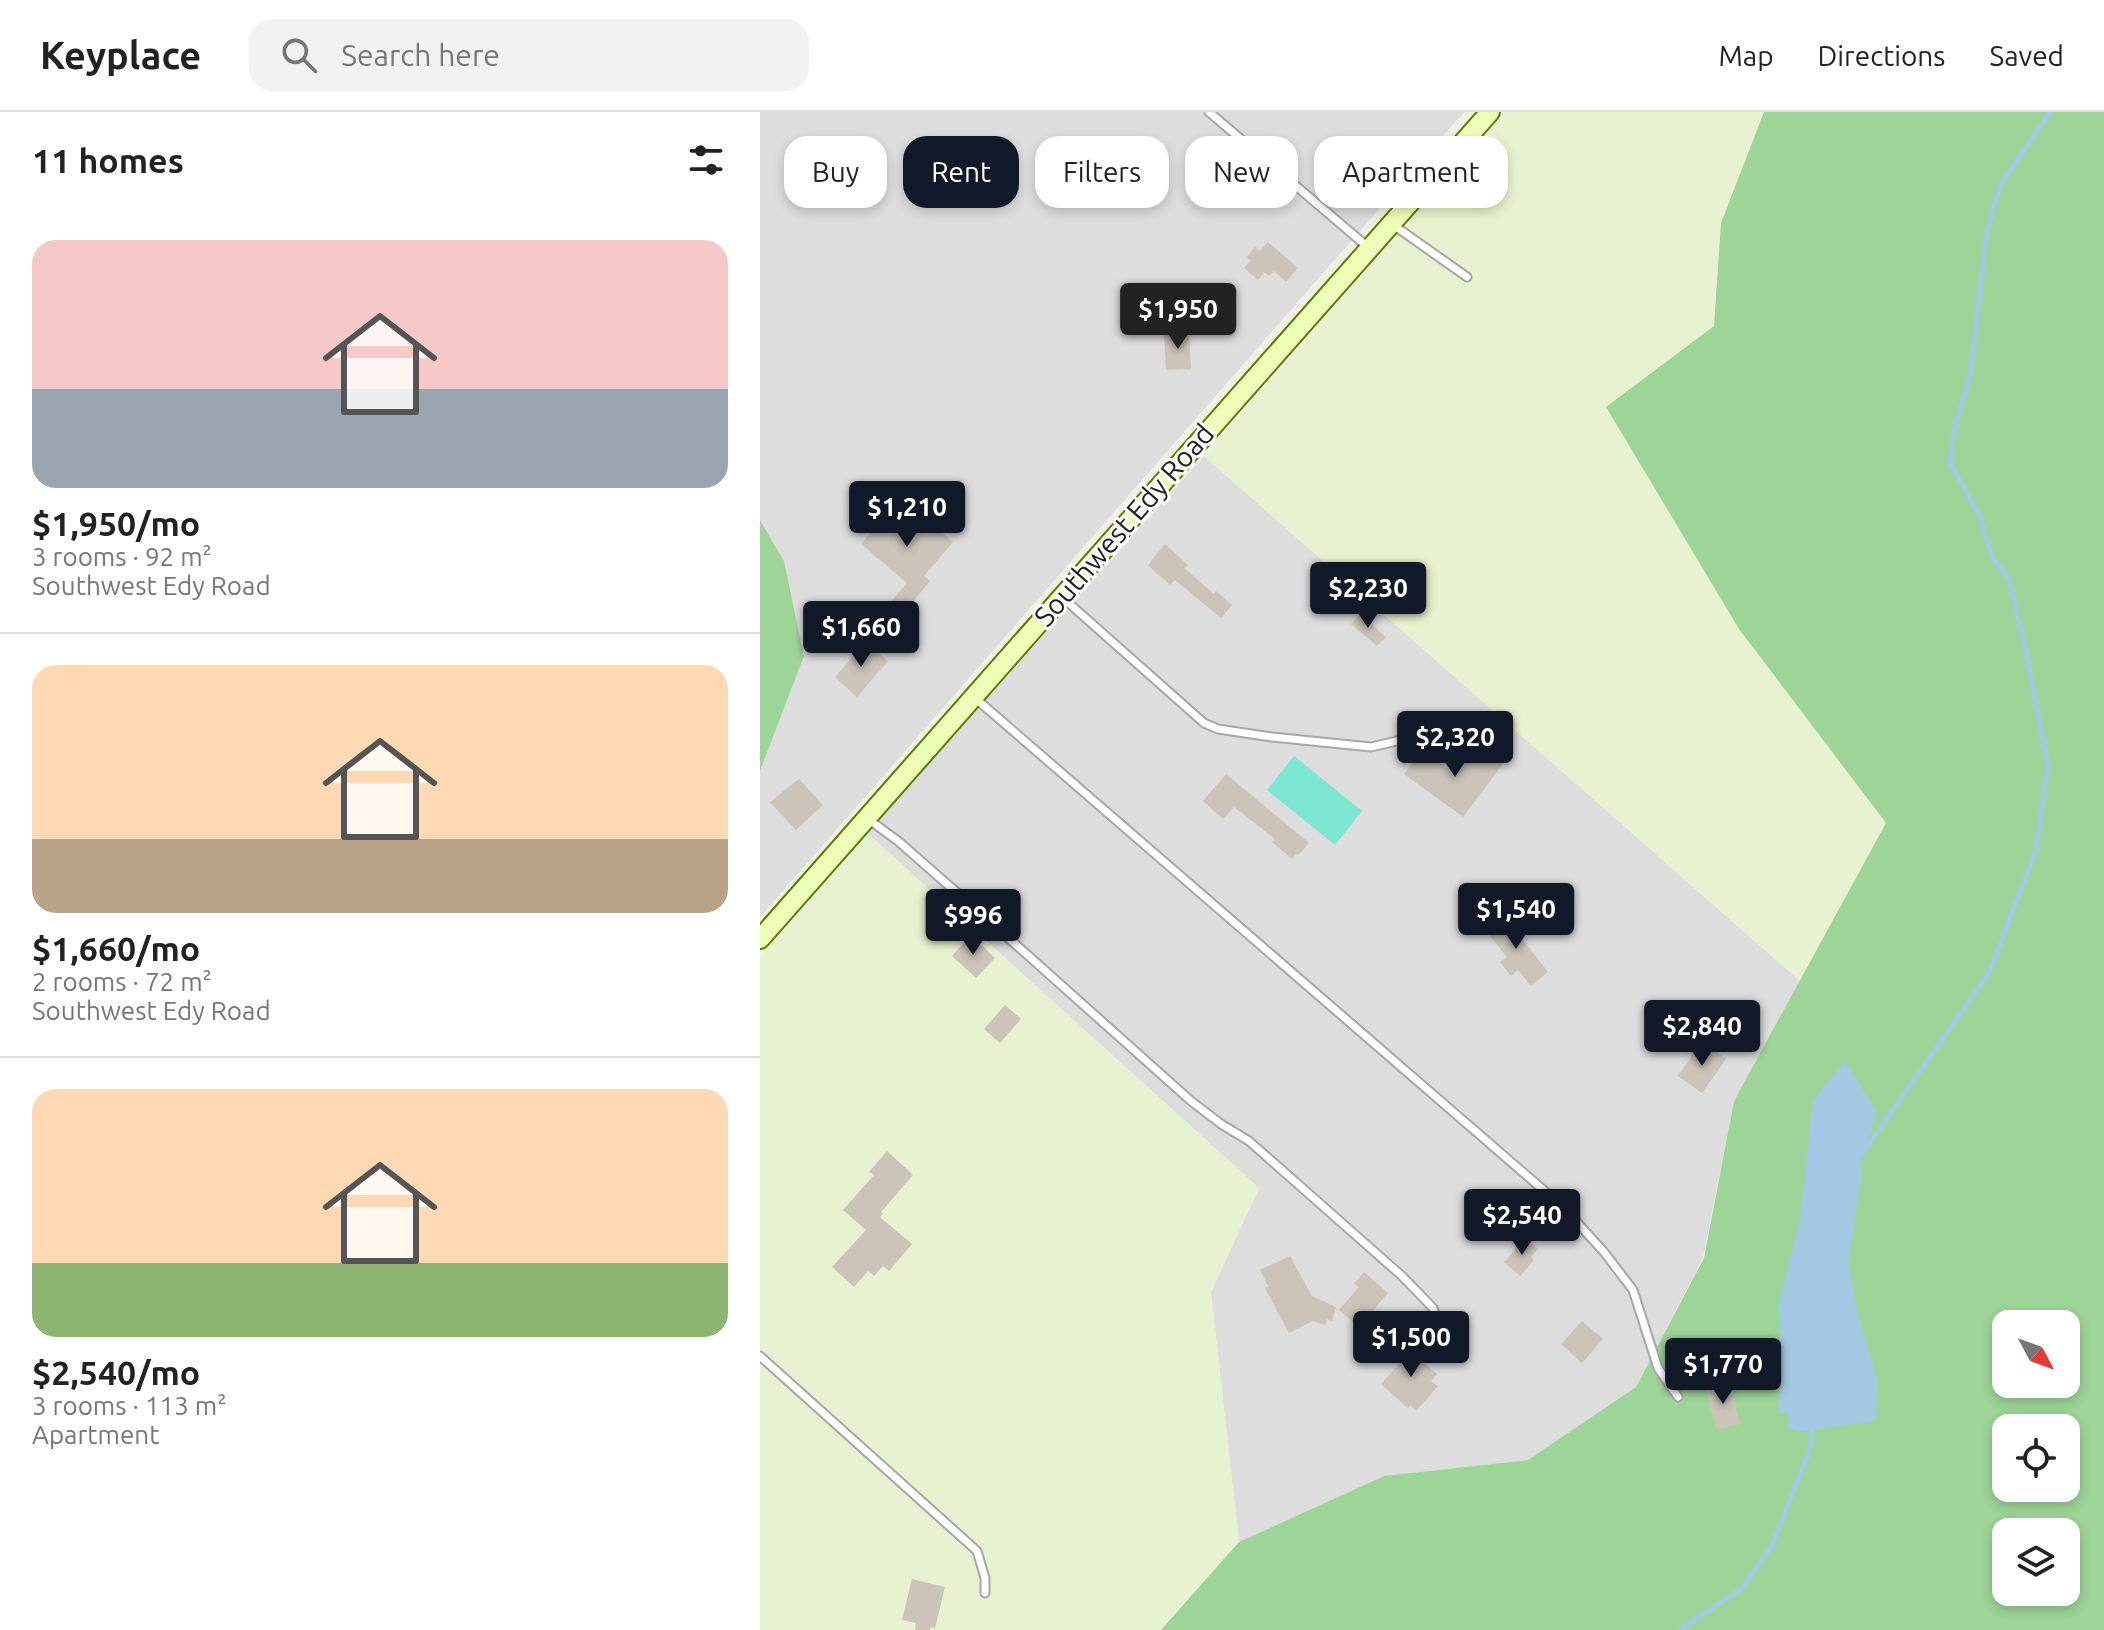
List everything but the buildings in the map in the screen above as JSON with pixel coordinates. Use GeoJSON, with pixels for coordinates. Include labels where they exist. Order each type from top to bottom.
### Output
{"type":"FeatureCollection","features":[{"type":"Feature","properties":{"kind":"street","name":"Southwest Edy Road"},"geometry":{"type":"LineString","coordinates":[[760,939],[1490,112]]}},
{"type":"Feature","properties":{"kind":"lane"},"geometry":{"type":"LineString","coordinates":[[1209,112],[1369,248]]}},
{"type":"Feature","properties":{"kind":"lane"},"geometry":{"type":"LineString","coordinates":[[1390,223],[1467,277]]}},
{"type":"Feature","properties":{"kind":"lane"},"geometry":{"type":"LineString","coordinates":[[1061,597],[1204,723],[1218,729],[1371,747],[1414,737]]}},
{"type":"Feature","properties":{"kind":"lane"},"geometry":{"type":"LineString","coordinates":[[973,697],[1563,1207],[1633,1290],[1658,1368],[1678,1397]]}},
{"type":"Feature","properties":{"kind":"lane"},"geometry":{"type":"LineString","coordinates":[[866,817],[993,923],[1191,1101],[1249,1141],[1402,1276],[1433,1308],[1440,1330]]}},
{"type":"Feature","properties":{"kind":"lane"},"geometry":{"type":"LineString","coordinates":[[760,1356],[977,1551],[985,1578],[985,1593]]}},
{"type":"Feature","properties":{"kind":"shaded area"},"geometry":{"type":"Polygon","coordinates":[[[760,112],[1464,112],[1443,136],[1314,136],[1314,208],[1380,208],[760,917],[760,771],[804,656],[784,561],[760,520],[760,112]]]}},
{"type":"Feature","properties":{"kind":"shaded area"},"geometry":{"type":"Polygon","coordinates":[[[1204,456],[1800,981],[1734,1101],[1703,1258],[1636,1387],[1528,1460],[1384,1476],[1239,1542],[1211,1292],[1259,1188],[867,833],[1204,456]]]}},
{"type":"Feature","properties":{"kind":"shaded area"},"geometry":{"type":"Polygon","coordinates":[[[1294,756],[1362,811],[1335,845],[1267,790],[1294,756]]]}},
{"type":"Feature","properties":{"kind":"shaded area"},"geometry":{"type":"Polygon","coordinates":[[[1845,1061],[1877,1112],[1860,1165],[1862,1173],[1849,1260],[1856,1307],[1877,1379],[1876,1421],[1798,1432],[1789,1427],[1787,1413],[1778,1413],[1782,1377],[1779,1304],[1800,1219],[1813,1101],[1845,1061]]]}},
{"type":"Feature","properties":{"kind":"green space"},"geometry":{"type":"Polygon","coordinates":[[[1505,112],[1764,112],[1721,223],[1714,326],[1606,407],[1739,629],[1886,823],[1800,981],[1204,456],[1421,208],[1508,208],[1508,136],[1484,136],[1505,112]]]}},
{"type":"Feature","properties":{"kind":"green space"},"geometry":{"type":"Polygon","coordinates":[[[1764,112],[2104,112],[2104,1630],[1161,1630],[1239,1542],[1384,1476],[1528,1460],[1636,1387],[1704,1258],[1734,1101],[1886,823],[1739,629],[1606,407],[1714,326],[1721,223],[1764,112]]]}},
{"type":"Feature","properties":{"kind":"green space"},"geometry":{"type":"Polygon","coordinates":[[[760,520],[784,561],[804,656],[760,771],[760,520]]]}},
{"type":"Feature","properties":{"kind":"green space"},"geometry":{"type":"Polygon","coordinates":[[[867,833],[1259,1188],[1211,1292],[1239,1542],[1161,1630],[760,1630],[760,956],[867,833]]]}},
{"type":"Feature","properties":{"kind":"waterway"},"geometry":{"type":"LineString","coordinates":[[1862,1154],[1989,973],[2036,850],[2048,766],[2026,651],[2009,578],[1992,557],[1980,516],[1950,463],[1955,427],[1970,376],[1987,232],[2000,186],[2050,112]]}},
{"type":"Feature","properties":{"kind":"waterway"},"geometry":{"type":"LineString","coordinates":[[1680,1630],[1742,1588],[1772,1546],[1809,1452],[1813,1425]]}}]}
